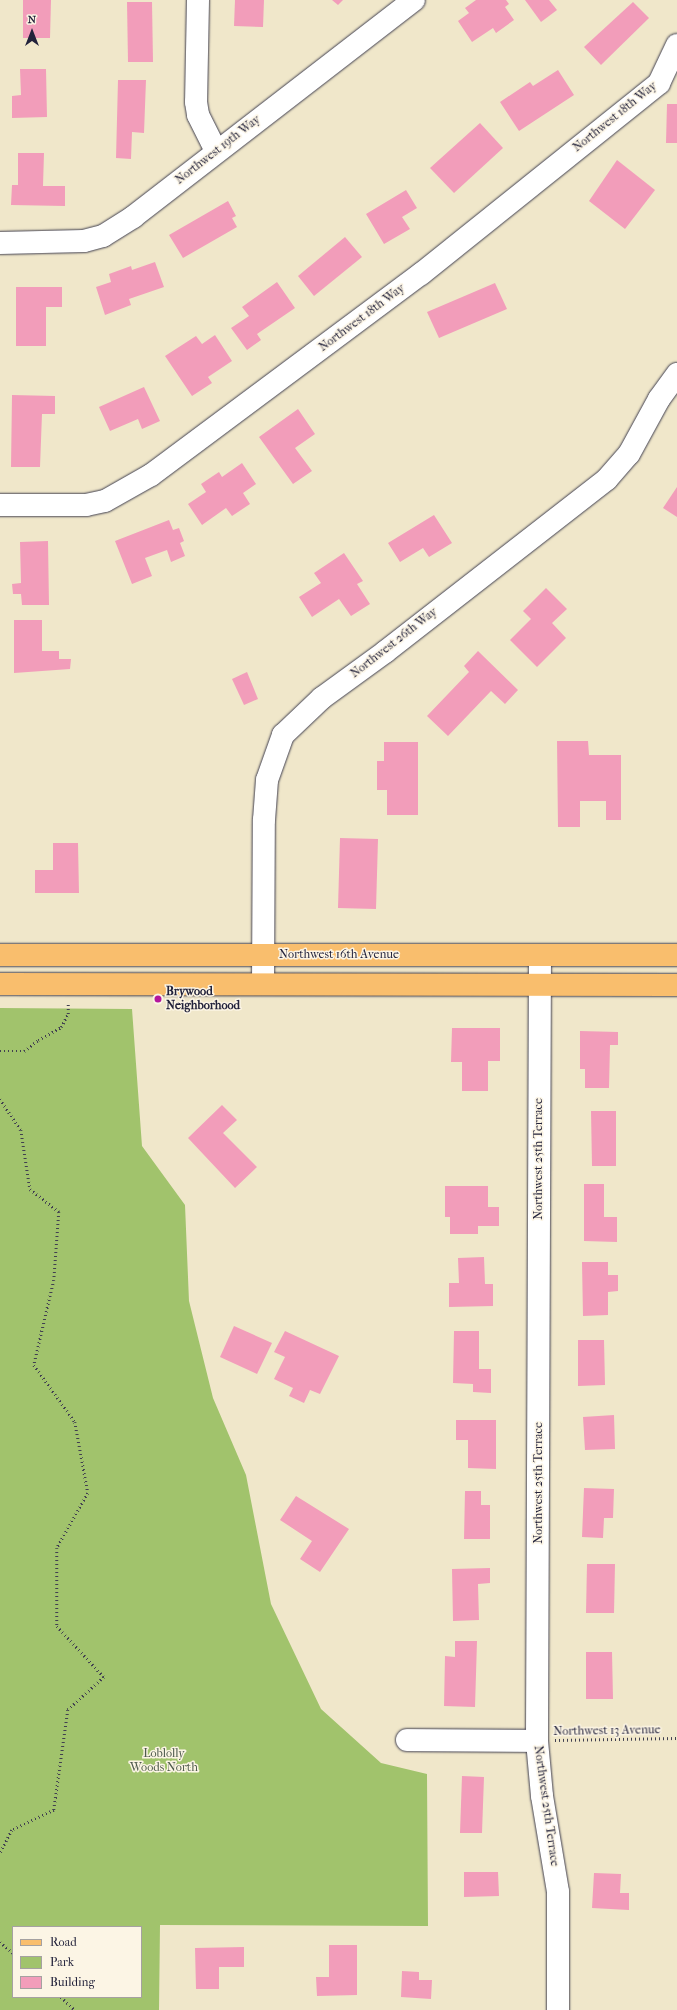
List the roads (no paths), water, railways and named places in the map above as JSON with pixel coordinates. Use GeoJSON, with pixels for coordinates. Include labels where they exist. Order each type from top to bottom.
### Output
{"type":"FeatureCollection","features":[{"type":"Feature","properties":{"kind":"main road","name":"Northwest 16th Avenue"},"geometry":{"type":"LineString","coordinates":[[0,955],[677,955]]}},
{"type":"Feature","properties":{"kind":"main road"},"geometry":{"type":"LineString","coordinates":[[0,984],[677,985]]}},
{"type":"Feature","properties":{"kind":"street"},"geometry":{"type":"LineString","coordinates":[[198,0],[196,102],[198,115],[216,151]]}},
{"type":"Feature","properties":{"kind":"street","name":"Northwest 19th Way"},"geometry":{"type":"LineString","coordinates":[[0,243],[84,241],[103,236],[133,217],[216,151],[414,0]]}},
{"type":"Feature","properties":{"kind":"street","name":"Northwest 18th Way"},"geometry":{"type":"LineString","coordinates":[[0,505],[86,505],[106,501],[151,475],[421,274],[659,83],[677,45]]}},
{"type":"Feature","properties":{"kind":"street","name":"Northwest 26th Way"},"geometry":{"type":"LineString","coordinates":[[263,984],[267,780],[283,735],[322,698],[385,652],[607,479],[629,454],[659,399],[677,374]]}},
{"type":"Feature","properties":{"kind":"street","name":"Northwest 25th Terrace"},"geometry":{"type":"LineString","coordinates":[[540,955],[537,1741],[542,1796],[558,1892],[558,2010]]}},
{"type":"Feature","properties":{"kind":"street"},"geometry":{"type":"LineString","coordinates":[[407,1740],[537,1741]]}},
{"type":"Feature","properties":{"kind":"place","name":"Brywood Neighborhood"},"geometry":{"type":"Point","coordinates":[158,999]}},
{"type":"Feature","properties":{"kind":"park label","name":"Loblolly Woods North"},"geometry":{"type":"Point","coordinates":[164,1761]}}]}
